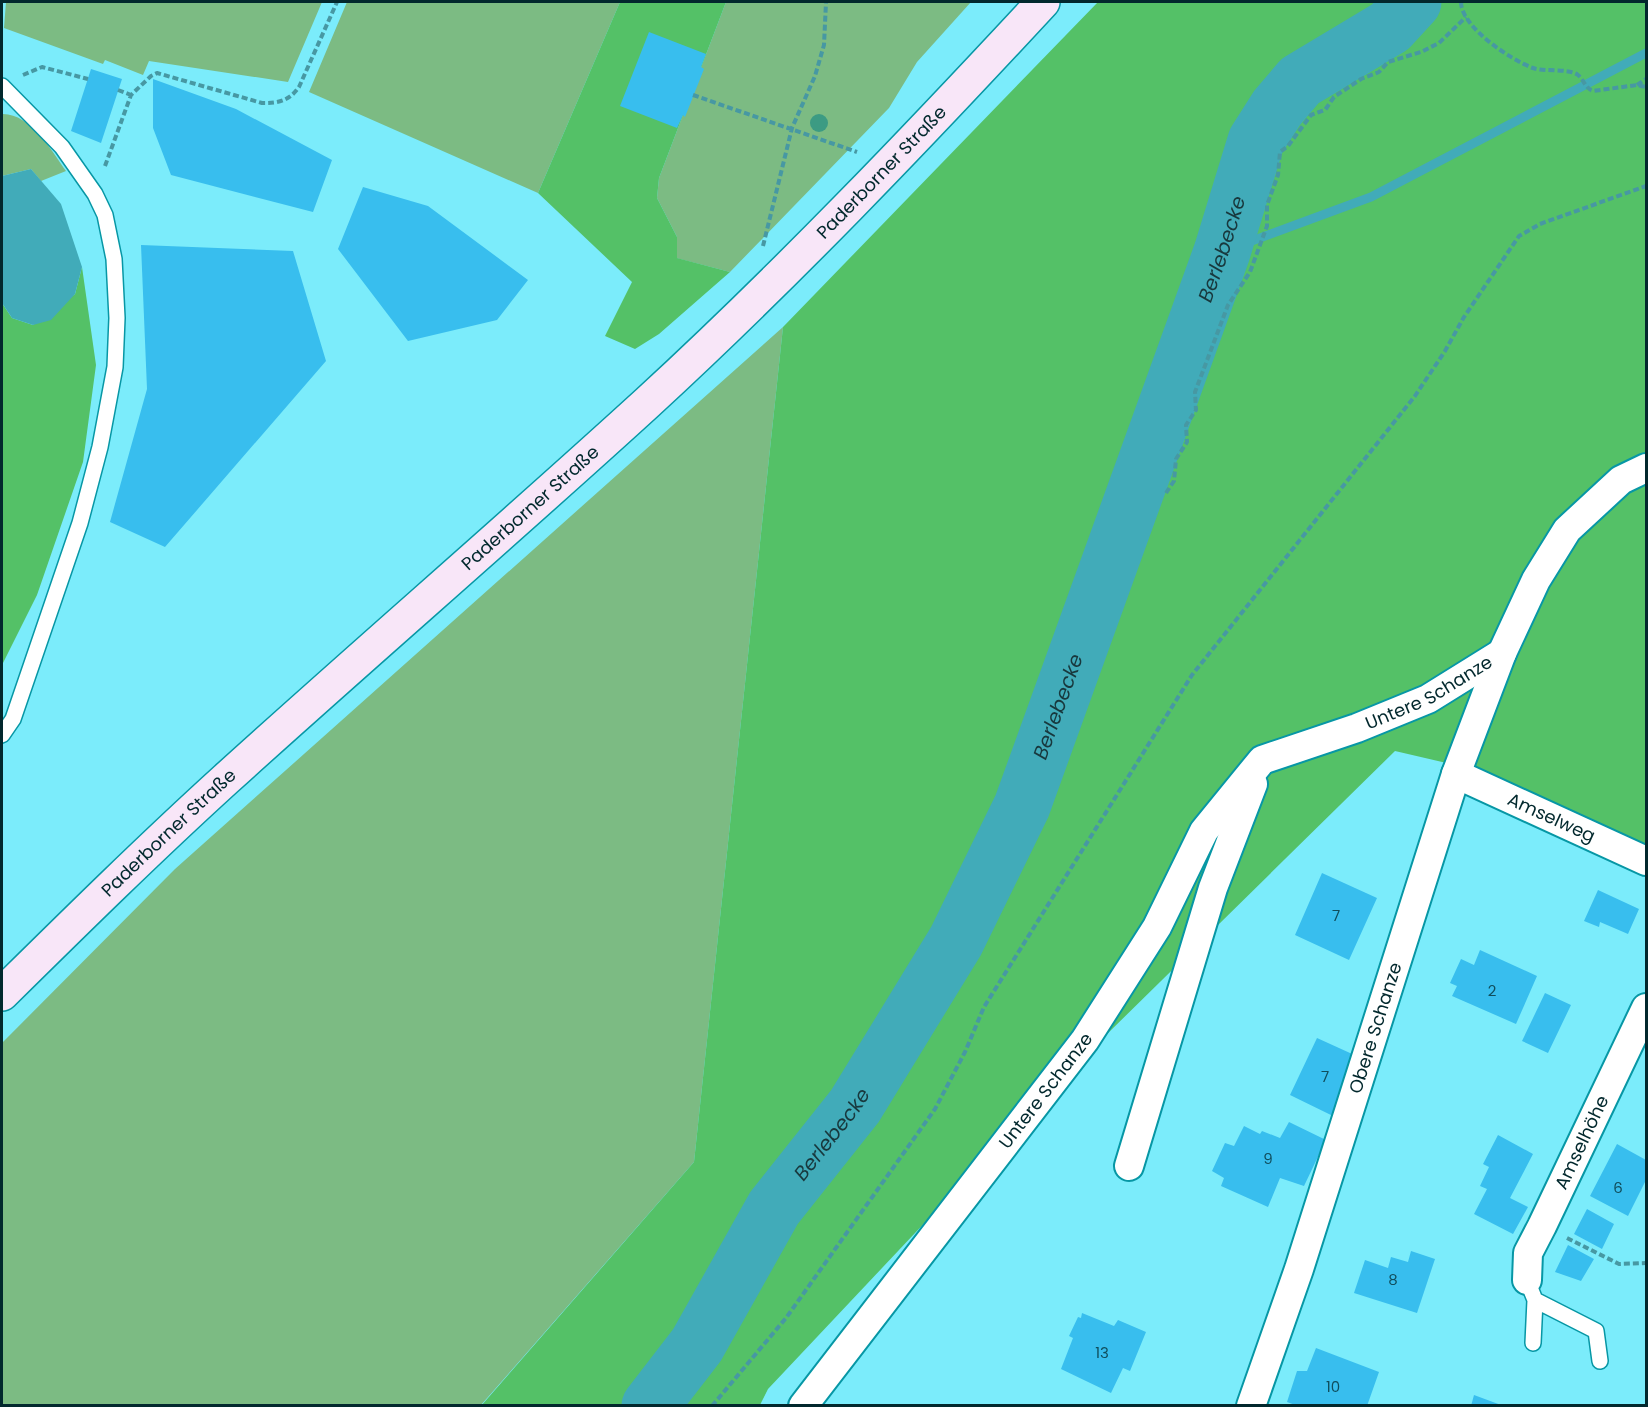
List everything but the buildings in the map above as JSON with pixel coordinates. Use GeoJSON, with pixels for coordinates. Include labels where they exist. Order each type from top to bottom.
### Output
{"type":"FeatureCollection","features":[{"type":"Feature","properties":{"kind":"main road","name":"Paderborner Straße"},"geometry":{"type":"LineString","coordinates":[[2,994],[224,781],[647,403],[755,300],[891,162],[1043,2]]}},
{"type":"Feature","properties":{"kind":"street","name":"Untere Schanze"},"geometry":{"type":"LineString","coordinates":[[803,1406],[1084,1040],[1157,927],[1204,831],[1262,760],[1357,728],[1428,699],[1502,653],[1536,580],[1567,530],[1621,480],[1647,468]]}},
{"type":"Feature","properties":{"kind":"street","name":"Obere Schanze"},"geometry":{"type":"LineString","coordinates":[[1251,1406],[1299,1269],[1456,774],[1502,653]]}},
{"type":"Feature","properties":{"kind":"street"},"geometry":{"type":"LineString","coordinates":[[1129,1166],[1213,888],[1262,760]]}},
{"type":"Feature","properties":{"kind":"street","name":"Amselweg"},"geometry":{"type":"LineString","coordinates":[[1456,774],[1575,826],[1647,861]]}},
{"type":"Feature","properties":{"kind":"street","name":"Amselhöhe"},"geometry":{"type":"LineString","coordinates":[[1531,1290],[1528,1253],[1647,1008]]}},
{"type":"Feature","properties":{"kind":"lane"},"geometry":{"type":"LineString","coordinates":[[2,86],[62,147],[95,194],[105,215],[114,259],[117,318],[115,367],[100,447],[80,523],[13,719],[2,735]]}},
{"type":"Feature","properties":{"kind":"lane"},"geometry":{"type":"LineString","coordinates":[[1531,1290],[1533,1343]]}},
{"type":"Feature","properties":{"kind":"lane"},"geometry":{"type":"LineString","coordinates":[[1531,1290],[1596,1331],[1600,1361]]}},
{"type":"Feature","properties":{"kind":"path"},"geometry":{"type":"LineString","coordinates":[[95,194],[131,95],[151,76],[157,73],[262,103],[278,103],[292,97],[299,87],[337,2]]}},
{"type":"Feature","properties":{"kind":"path"},"geometry":{"type":"LineString","coordinates":[[761,254],[792,128],[815,76],[824,45],[826,2]]}},
{"type":"Feature","properties":{"kind":"path"},"geometry":{"type":"LineString","coordinates":[[1461,2],[1466,17],[1475,30],[1493,45],[1533,68],[1578,74],[1588,89],[1593,91],[1637,85],[1647,87]]}},
{"type":"Feature","properties":{"kind":"path"},"geometry":{"type":"LineString","coordinates":[[1166,493],[1174,481],[1176,459],[1187,442],[1186,425],[1196,410],[1195,392],[1199,381],[1228,305],[1250,272],[1267,226],[1267,205],[1278,175],[1280,152],[1288,146],[1311,115],[1325,110],[1334,97],[1360,80],[1378,72],[1388,62],[1439,44],[1466,17]]}},
{"type":"Feature","properties":{"kind":"path"},"geometry":{"type":"LineString","coordinates":[[22,76],[42,67],[88,79]]}},
{"type":"Feature","properties":{"kind":"path"},"geometry":{"type":"LineString","coordinates":[[1637,85],[1647,79]]}},
{"type":"Feature","properties":{"kind":"path"},"geometry":{"type":"LineString","coordinates":[[118,90],[131,95]]}},
{"type":"Feature","properties":{"kind":"path"},"geometry":{"type":"LineString","coordinates":[[693,95],[891,162]]}},
{"type":"Feature","properties":{"kind":"path"},"geometry":{"type":"LineString","coordinates":[[712,1406],[786,1318],[935,1109],[965,1052],[984,1007],[1192,675],[1415,396],[1464,317],[1519,236],[1540,224],[1647,186]]}},
{"type":"Feature","properties":{"kind":"path"},"geometry":{"type":"LineString","coordinates":[[1542,1226],[1619,1264],[1647,1263]]}},
{"type":"Feature","properties":{"kind":"green space"},"geometry":{"type":"Polygon","coordinates":[[[6,2],[322,2],[288,82],[149,61],[143,75],[105,60],[103,64],[4,28],[6,2]]]}},
{"type":"Feature","properties":{"kind":"green space"},"geometry":{"type":"Polygon","coordinates":[[[347,2],[620,2],[538,193],[309,92],[347,2]]]}},
{"type":"Feature","properties":{"kind":"green space"},"geometry":{"type":"Polygon","coordinates":[[[620,2],[726,2],[659,178],[657,198],[677,237],[677,258],[730,272],[659,334],[635,349],[605,336],[632,282],[538,193],[620,2]]]}},
{"type":"Feature","properties":{"kind":"green space"},"geometry":{"type":"Polygon","coordinates":[[[726,2],[971,2],[917,62],[889,108],[730,272],[676,258],[677,237],[657,198],[659,178],[726,2]]]}},
{"type":"Feature","properties":{"kind":"green space"},"geometry":{"type":"Polygon","coordinates":[[[1098,2],[1646,2],[1646,848],[1468,768],[1395,751],[1046,1094],[768,1389],[760,1405],[481,1406],[694,1162],[783,327],[1098,2]]]}},
{"type":"Feature","properties":{"kind":"green space"},"geometry":{"type":"Polygon","coordinates":[[[2,114],[12,115],[31,126],[66,171],[41,181],[31,169],[2,176],[2,114]]]}},
{"type":"Feature","properties":{"kind":"green space"},"geometry":{"type":"Polygon","coordinates":[[[82,267],[96,365],[83,462],[37,595],[2,665],[2,303],[12,318],[33,325],[75,294],[82,267]]]}},
{"type":"Feature","properties":{"kind":"green space"},"geometry":{"type":"Polygon","coordinates":[[[783,327],[694,1162],[481,1405],[2,1406],[2,1043],[175,869],[783,327]]]}},
{"type":"Feature","properties":{"kind":"water"},"geometry":{"type":"Polygon","coordinates":[[[31,169],[61,204],[82,267],[75,294],[51,320],[33,325],[12,318],[2,303],[2,176],[31,169]]]}},
{"type":"Feature","properties":{"kind":"waterway","name":"Berlebecke"},"geometry":{"type":"LineString","coordinates":[[650,1406],[697,1345],[774,1208],[855,1106],[956,941],[1022,806],[1222,252],[1256,141],[1277,108],[1300,81],[1390,27],[1413,2]]}},
{"type":"Feature","properties":{"kind":"waterway"},"geometry":{"type":"LineString","coordinates":[[1222,252],[1371,197],[1646,53]]}}]}
